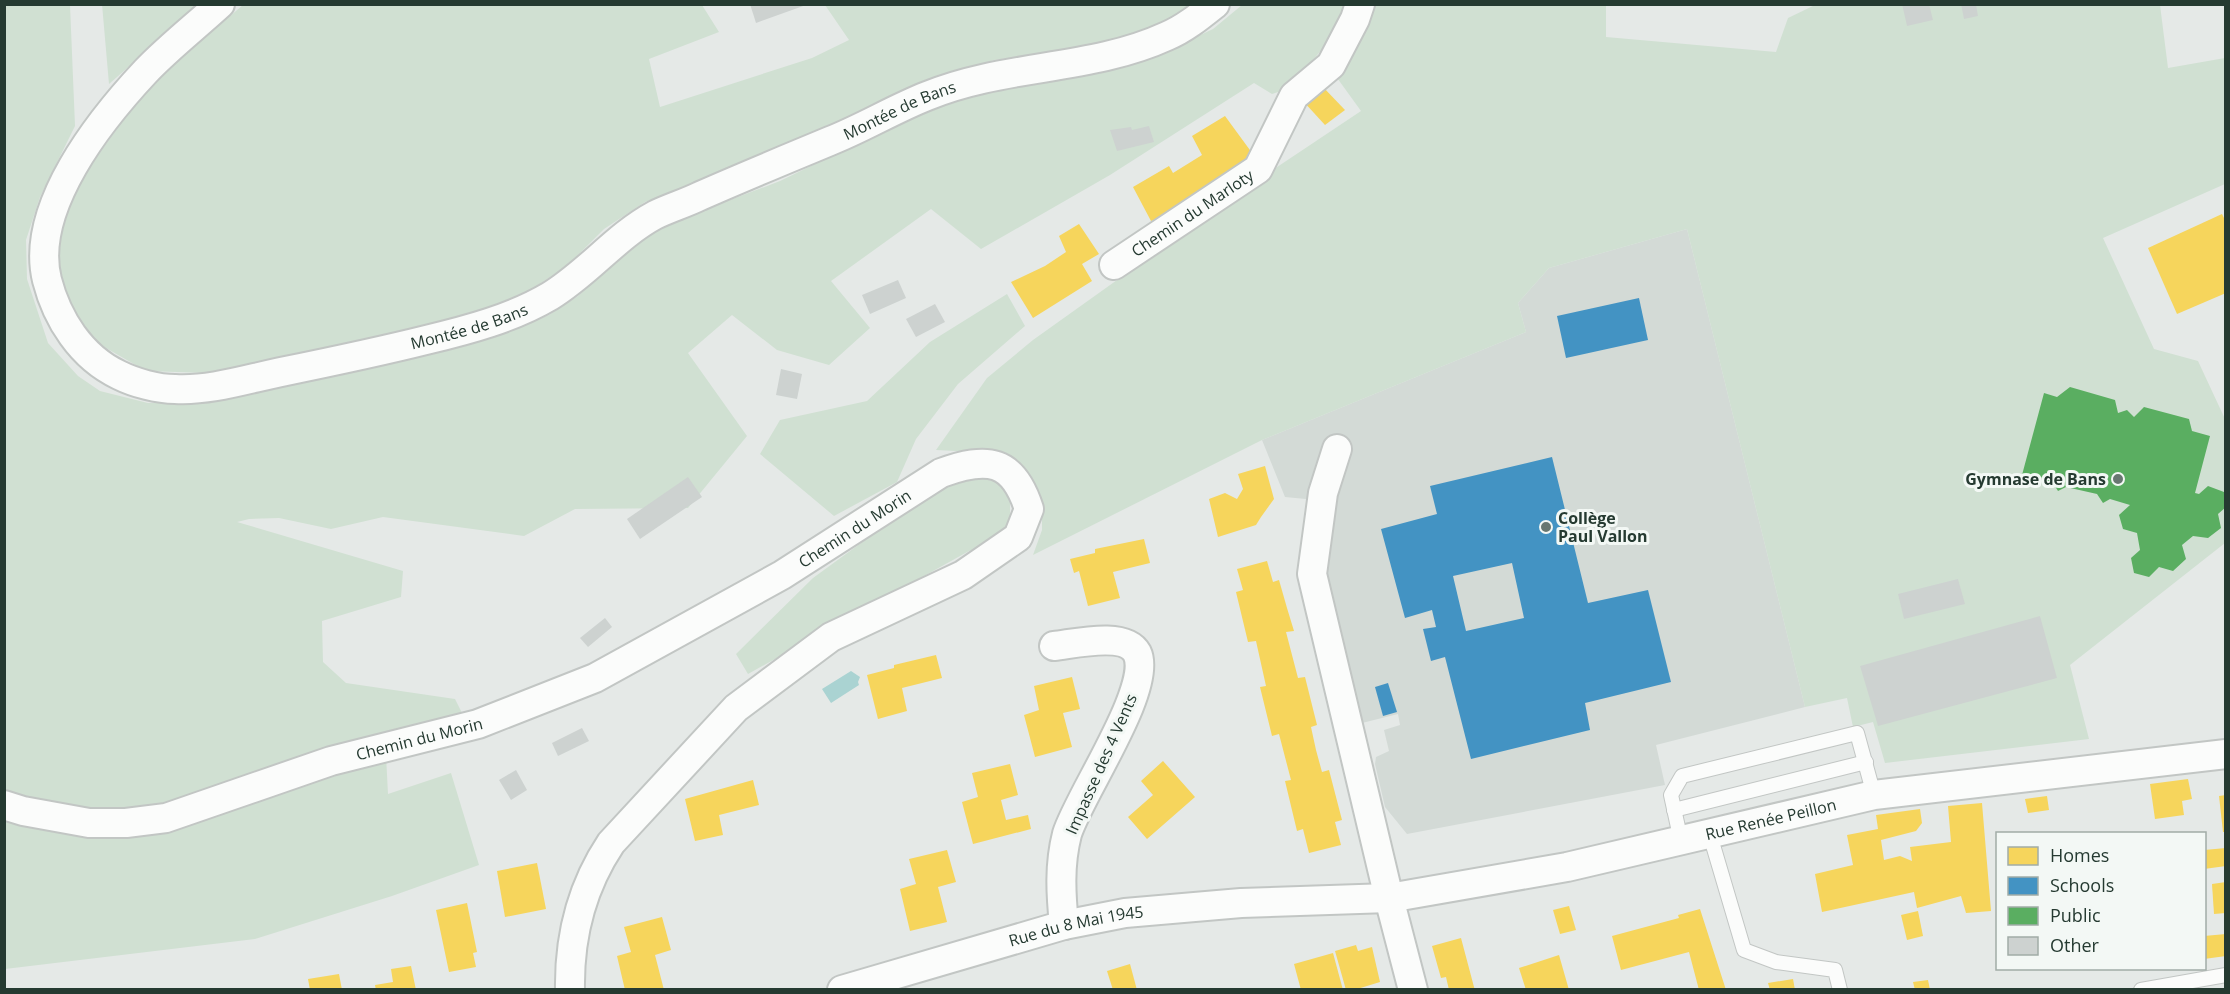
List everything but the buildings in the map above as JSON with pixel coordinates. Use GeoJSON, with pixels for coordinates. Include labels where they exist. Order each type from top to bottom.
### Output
{"type":"FeatureCollection","features":[{"type":"Feature","properties":{"kind":"street","name":"Montée de Bans"},"geometry":{"type":"LineString","coordinates":[[220,4],[149,68],[99,127],[56,202],[46,236],[45,271],[53,301],[69,331],[83,348],[90,356],[119,375],[174,390],[213,386],[385,351],[468,330],[522,310],[552,295],[627,234],[654,216],[770,165],[835,140],[921,98],[966,82],[1092,60],[1134,48],[1169,36],[1215,4]]}},
{"type":"Feature","properties":{"kind":"street","name":"Chemin du Marloty"},"geometry":{"type":"LineString","coordinates":[[1114,265],[1258,169],[1294,96],[1331,65],[1355,20],[1360,4]]}},
{"type":"Feature","properties":{"kind":"street"},"geometry":{"type":"LineString","coordinates":[[1337,449],[1323,493],[1312,574],[1413,990]]}},
{"type":"Feature","properties":{"kind":"street","name":"Chemin du Morin"},"geometry":{"type":"LineString","coordinates":[[4,805],[89,823],[126,824],[166,818],[331,760],[478,724],[595,678],[782,575],[941,473],[963,465],[986,463],[1009,471],[1022,488],[1029,509],[1018,537],[963,575],[831,637],[736,708],[611,843],[597,864],[578,912],[569,960],[570,990]]}},
{"type":"Feature","properties":{"kind":"street","name":"Impasse des 4 Vents"},"geometry":{"type":"LineString","coordinates":[[1054,646],[1106,640],[1118,641],[1129,645],[1137,654],[1139,672],[1131,701],[1067,833],[1060,883],[1064,925]]}},
{"type":"Feature","properties":{"kind":"street","name":"Rue Renée Peillon"},"geometry":{"type":"LineString","coordinates":[[1318,899],[1389,898],[1567,867],[1874,795],[2226,754]]}},
{"type":"Feature","properties":{"kind":"street","name":"Rue du 8 Mai 1945"},"geometry":{"type":"LineString","coordinates":[[842,990],[1064,925],[1125,913],[1318,899]]}},
{"type":"Feature","properties":{"kind":"lane"},"geometry":{"type":"LineString","coordinates":[[1681,841],[1671,795],[1682,776],[1857,733],[1874,795]]}},
{"type":"Feature","properties":{"kind":"lane"},"geometry":{"type":"LineString","coordinates":[[1674,810],[1866,762]]}},
{"type":"Feature","properties":{"kind":"lane"},"geometry":{"type":"LineString","coordinates":[[1710,835],[1744,950],[1776,962],[1835,970],[1840,990]]}},
{"type":"Feature","properties":{"kind":"lane"},"geometry":{"type":"LineString","coordinates":[[2141,990],[2226,975]]}},
{"type":"Feature","properties":{"kind":"shaded area","name":"Collège Paul Vallon"},"geometry":{"type":"Polygon","coordinates":[[[1687,229],[1805,707],[1656,745],[1665,785],[1407,834],[1385,807],[1375,764],[1376,757],[1389,751],[1384,730],[1400,725],[1398,714],[1358,724],[1324,587],[1326,552],[1337,502],[1285,497],[1262,440],[1526,332],[1518,303],[1549,268],[1687,229]]]}},
{"type":"Feature","properties":{"kind":"green space"},"geometry":{"type":"Polygon","coordinates":[[[102,4],[199,5],[109,84],[102,4]]]}},
{"type":"Feature","properties":{"kind":"green space"},"geometry":{"type":"Polygon","coordinates":[[[4,5],[70,5],[75,126],[40,197],[26,240],[27,279],[48,343],[78,376],[100,391],[148,403],[186,403],[252,394],[498,336],[549,315],[578,296],[642,237],[657,228],[780,181],[937,105],[992,88],[1120,66],[1154,57],[1213,29],[1242,5],[1349,5],[1332,37],[1290,88],[1272,94],[1254,83],[1110,175],[981,249],[931,209],[831,281],[870,328],[829,365],[777,350],[732,315],[688,353],[747,436],[688,508],[575,509],[524,536],[383,517],[331,529],[279,518],[249,519],[237,522],[403,571],[401,597],[322,621],[323,662],[346,683],[455,699],[463,715],[385,736],[388,794],[451,773],[479,865],[392,896],[255,939],[5,969],[4,5]]]}},
{"type":"Feature","properties":{"kind":"green space"},"geometry":{"type":"Polygon","coordinates":[[[243,5],[702,5],[719,32],[649,59],[660,107],[812,58],[849,40],[825,5],[1199,5],[1162,25],[1109,45],[994,60],[939,77],[789,149],[645,202],[604,229],[568,265],[517,299],[476,321],[207,373],[146,371],[99,344],[73,314],[61,285],[58,254],[62,224],[72,196],[86,172],[129,112],[167,70],[243,5]]]}},
{"type":"Feature","properties":{"kind":"green space"},"geometry":{"type":"Polygon","coordinates":[[[1367,5],[1606,5],[1606,37],[1776,52],[1788,18],[1815,5],[2160,5],[2168,68],[2225,58],[2225,184],[2103,238],[2154,349],[2198,361],[2225,419],[2225,543],[2070,665],[2089,739],[1885,763],[1873,722],[1853,727],[1847,698],[1805,707],[1687,229],[1549,268],[1518,303],[1526,332],[1262,440],[1033,555],[1042,530],[1042,499],[1020,466],[996,453],[936,450],[987,378],[1033,340],[1253,183],[1361,111],[1335,75],[1367,5]]]}},
{"type":"Feature","properties":{"kind":"green space"},"geometry":{"type":"Polygon","coordinates":[[[1007,294],[1025,326],[958,384],[916,439],[897,482],[834,516],[760,454],[780,420],[867,401],[930,342],[1007,294]]]}},
{"type":"Feature","properties":{"kind":"green space"},"geometry":{"type":"Polygon","coordinates":[[[973,476],[1001,483],[1010,498],[1010,522],[996,541],[969,551],[748,674],[736,654],[813,578],[898,516],[956,482],[973,476]]]}},
{"type":"Feature","properties":{"kind":"water"},"geometry":{"type":"Polygon","coordinates":[[[851,671],[860,677],[859,685],[831,703],[822,689],[851,671]]]}},
{"type":"Feature","properties":{"kind":"place","name":"Gymnase de Bans"},"geometry":{"type":"Point","coordinates":[2118,479]}},
{"type":"Feature","properties":{"kind":"place","name":"Collège Paul Vallon"},"geometry":{"type":"Point","coordinates":[1546,527]}}]}
